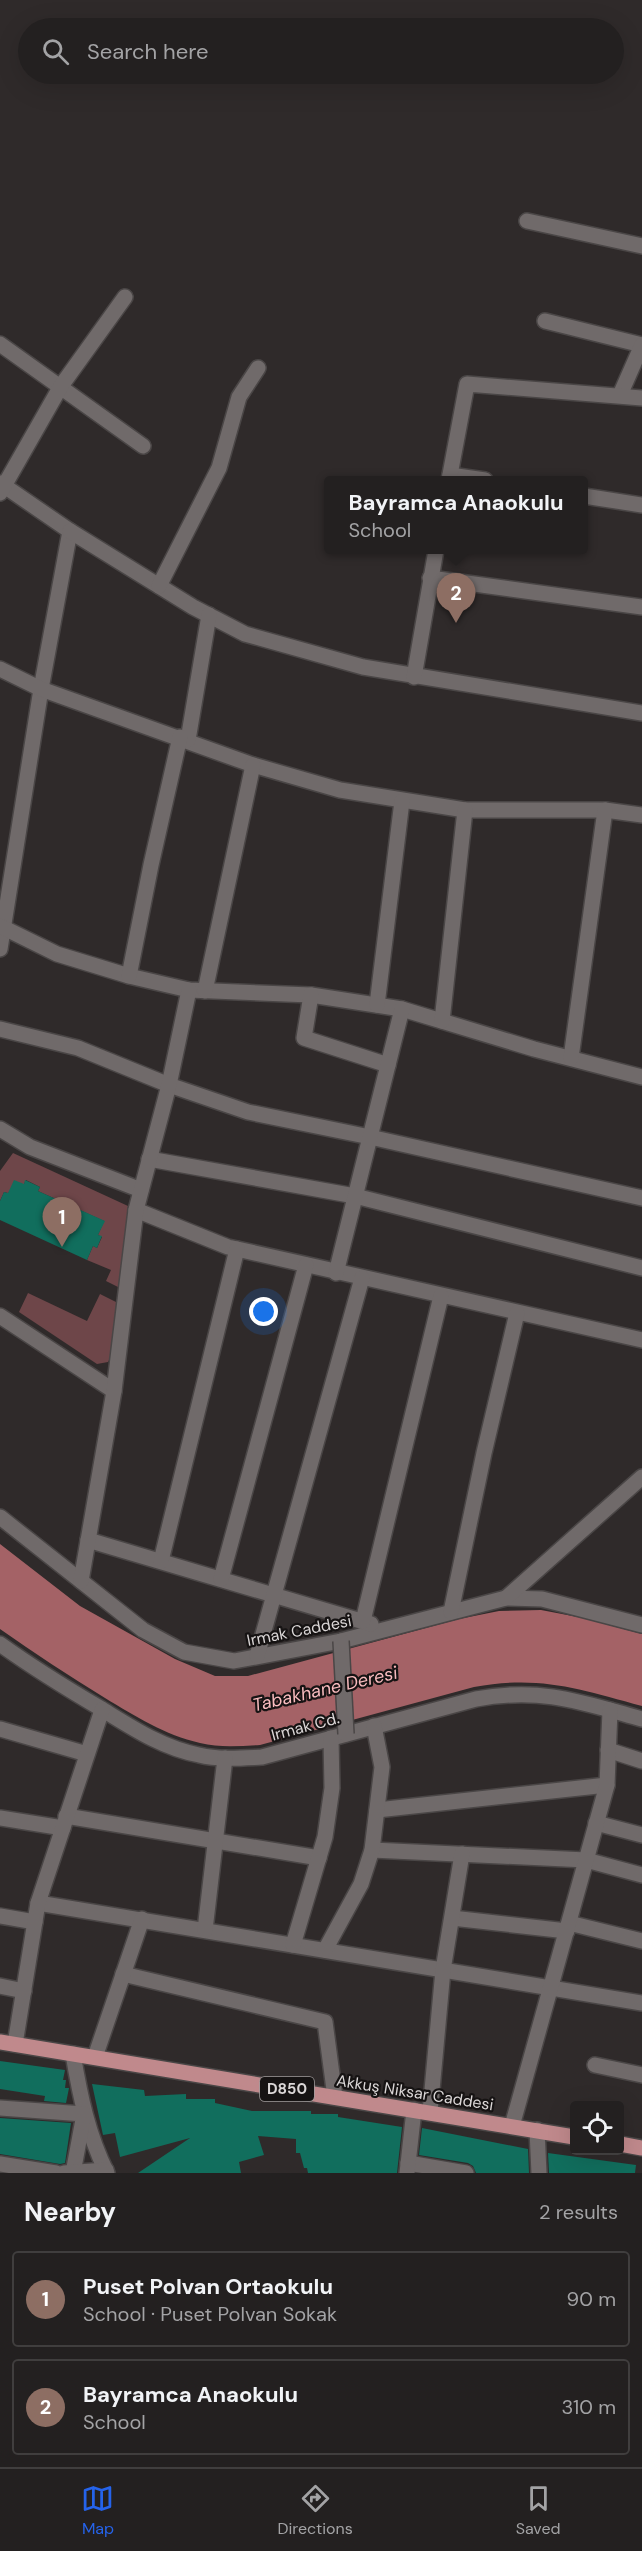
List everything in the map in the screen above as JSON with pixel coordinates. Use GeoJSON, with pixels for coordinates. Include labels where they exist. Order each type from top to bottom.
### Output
{"type":"FeatureCollection","features":[{"type":"Feature","properties":{"kind":"main road","name":"Akkuş Niksar Caddesi"},"geometry":{"type":"LineString","coordinates":[[8,2043],[570,2136]]}},
{"type":"Feature","properties":{"kind":"main road"},"geometry":{"type":"LineString","coordinates":[[624,2145],[642,2148]]}},
{"type":"Feature","properties":{"kind":"street"},"geometry":{"type":"LineString","coordinates":[[526,221],[642,246]]}},
{"type":"Feature","properties":{"kind":"street"},"geometry":{"type":"LineString","coordinates":[[125,297],[61,386],[1,488],[159,586],[245,634],[363,667],[642,712]]}},
{"type":"Feature","properties":{"kind":"street"},"geometry":{"type":"LineString","coordinates":[[545,321],[642,345],[620,395]]}},
{"type":"Feature","properties":{"kind":"street"},"geometry":{"type":"LineString","coordinates":[[0,344],[143,446]]}},
{"type":"Feature","properties":{"kind":"street"},"geometry":{"type":"LineString","coordinates":[[159,586],[219,468],[239,397],[258,368]]}},
{"type":"Feature","properties":{"kind":"street"},"geometry":{"type":"LineString","coordinates":[[449,476],[467,384],[642,398]]}},
{"type":"Feature","properties":{"kind":"street"},"geometry":{"type":"LineString","coordinates":[[588,497],[642,506]]}},
{"type":"Feature","properties":{"kind":"street"},"geometry":{"type":"LineString","coordinates":[[0,949],[40,689],[70,531]]}},
{"type":"Feature","properties":{"kind":"street"},"geometry":{"type":"LineString","coordinates":[[414,677],[435,554]]}},
{"type":"Feature","properties":{"kind":"street"},"geometry":{"type":"LineString","coordinates":[[430,578],[642,607]]}},
{"type":"Feature","properties":{"kind":"street"},"geometry":{"type":"LineString","coordinates":[[129,976],[151,865],[184,739],[209,615]]}},
{"type":"Feature","properties":{"kind":"street"},"geometry":{"type":"LineString","coordinates":[[0,669],[40,689],[253,765],[340,790],[465,810],[605,810],[642,815]]}},
{"type":"Feature","properties":{"kind":"street"},"geometry":{"type":"LineString","coordinates":[[81,1581],[114,1391],[136,1210],[197,990],[253,765]]}},
{"type":"Feature","properties":{"kind":"street"},"geometry":{"type":"LineString","coordinates":[[377,1005],[402,801]]}},
{"type":"Feature","properties":{"kind":"street"},"geometry":{"type":"LineString","coordinates":[[442,1021],[465,810]]}},
{"type":"Feature","properties":{"kind":"street"},"geometry":{"type":"LineString","coordinates":[[571,1058],[605,810]]}},
{"type":"Feature","properties":{"kind":"street"},"geometry":{"type":"LineString","coordinates":[[2,927],[57,954],[129,976],[197,990],[311,995],[377,1005],[642,1077]]}},
{"type":"Feature","properties":{"kind":"street"},"geometry":{"type":"LineString","coordinates":[[311,995],[304,1038],[388,1065]]}},
{"type":"Feature","properties":{"kind":"street"},"geometry":{"type":"LineString","coordinates":[[336,1273],[402,1010]]}},
{"type":"Feature","properties":{"kind":"street"},"geometry":{"type":"LineString","coordinates":[[0,1029],[78,1048],[169,1085],[248,1112],[642,1198]]}},
{"type":"Feature","properties":{"kind":"street"},"geometry":{"type":"LineString","coordinates":[[0,1129],[30,1147],[141,1190]]}},
{"type":"Feature","properties":{"kind":"street"},"geometry":{"type":"LineString","coordinates":[[149,1159],[355,1196],[642,1268]]}},
{"type":"Feature","properties":{"kind":"street"},"geometry":{"type":"LineString","coordinates":[[136,1210],[237,1249],[642,1340]]}},
{"type":"Feature","properties":{"kind":"street"},"geometry":{"type":"LineString","coordinates":[[161,1561],[237,1249]]}},
{"type":"Feature","properties":{"kind":"street"},"geometry":{"type":"LineString","coordinates":[[221,1579],[306,1265]]}},
{"type":"Feature","properties":{"kind":"street"},"geometry":{"type":"LineString","coordinates":[[257,1656],[362,1278]]}},
{"type":"Feature","properties":{"kind":"street"},"geometry":{"type":"LineString","coordinates":[[363,1621],[441,1296]]}},
{"type":"Feature","properties":{"kind":"street"},"geometry":{"type":"LineString","coordinates":[[451,1612],[484,1453],[517,1313]]}},
{"type":"Feature","properties":{"kind":"street"},"geometry":{"type":"LineString","coordinates":[[0,1316],[114,1391]]}},
{"type":"Feature","properties":{"kind":"street"},"geometry":{"type":"LineString","coordinates":[[506,1598],[639,1485]]}},
{"type":"Feature","properties":{"kind":"street","name":"Irmak Caddesi"},"geometry":{"type":"LineString","coordinates":[[0,1517],[143,1630],[184,1652],[234,1661],[341,1641],[506,1598],[542,1599],[642,1625]]}},
{"type":"Feature","properties":{"kind":"street"},"geometry":{"type":"LineString","coordinates":[[88,1540],[388,1629]]}},
{"type":"Feature","properties":{"kind":"street"},"geometry":{"type":"LineString","coordinates":[[293,1945],[325,1837],[338,1736],[341,1641]]}},
{"type":"Feature","properties":{"kind":"street","name":"Irmak Cd."},"geometry":{"type":"LineString","coordinates":[[0,1644],[38,1671],[137,1731],[168,1746],[199,1755],[225,1758],[262,1757],[477,1699],[506,1694],[536,1693],[642,1719]]}},
{"type":"Feature","properties":{"kind":"street"},"geometry":{"type":"LineString","coordinates":[[8,2043],[24,1991],[38,1903],[102,1710]]}},
{"type":"Feature","properties":{"kind":"street"},"geometry":{"type":"LineString","coordinates":[[512,2126],[607,1785],[610,1710]]}},
{"type":"Feature","properties":{"kind":"street"},"geometry":{"type":"LineString","coordinates":[[325,1950],[361,1884],[372,1850],[382,1767],[374,1726]]}},
{"type":"Feature","properties":{"kind":"street"},"geometry":{"type":"LineString","coordinates":[[0,1729],[87,1754]]}},
{"type":"Feature","properties":{"kind":"street"},"geometry":{"type":"LineString","coordinates":[[608,1750],[642,1761]]}},
{"type":"Feature","properties":{"kind":"street"},"geometry":{"type":"LineString","coordinates":[[206,1930],[225,1758]]}},
{"type":"Feature","properties":{"kind":"street"},"geometry":{"type":"LineString","coordinates":[[377,1810],[607,1785]]}},
{"type":"Feature","properties":{"kind":"street"},"geometry":{"type":"LineString","coordinates":[[0,1818],[64,1822],[215,1841],[319,1858]]}},
{"type":"Feature","properties":{"kind":"street"},"geometry":{"type":"LineString","coordinates":[[596,1823],[642,1835]]}},
{"type":"Feature","properties":{"kind":"street"},"geometry":{"type":"LineString","coordinates":[[372,1850],[586,1860],[642,1875]]}},
{"type":"Feature","properties":{"kind":"street"},"geometry":{"type":"LineString","coordinates":[[430,2112],[443,1970],[462,1854]]}},
{"type":"Feature","properties":{"kind":"street"},"geometry":{"type":"LineString","coordinates":[[38,1903],[642,2002]]}},
{"type":"Feature","properties":{"kind":"street"},"geometry":{"type":"LineString","coordinates":[[0,1916],[35,1922]]}},
{"type":"Feature","properties":{"kind":"street"},"geometry":{"type":"LineString","coordinates":[[452,1918],[568,1927],[642,1941]]}},
{"type":"Feature","properties":{"kind":"street"},"geometry":{"type":"LineString","coordinates":[[95,2057],[142,1919]]}},
{"type":"Feature","properties":{"kind":"street"},"geometry":{"type":"LineString","coordinates":[[123,1974],[325,2022],[335,2097]]}},
{"type":"Feature","properties":{"kind":"street"},"geometry":{"type":"LineString","coordinates":[[0,1986],[24,1991]]}},
{"type":"Feature","properties":{"kind":"street"},"geometry":{"type":"LineString","coordinates":[[62,2173],[106,2172],[95,2149],[84,2114],[73,2054]]}},
{"type":"Feature","properties":{"kind":"street"},"geometry":{"type":"LineString","coordinates":[[595,2065],[642,2075]]}},
{"type":"Feature","properties":{"kind":"street"},"geometry":{"type":"LineString","coordinates":[[0,2108],[84,2114]]}},
{"type":"Feature","properties":{"kind":"street"},"geometry":{"type":"LineString","coordinates":[[414,2110],[407,2168],[466,2173]]}},
{"type":"Feature","properties":{"kind":"street"},"geometry":{"type":"LineString","coordinates":[[74,2173],[84,2114]]}},
{"type":"Feature","properties":{"kind":"street"},"geometry":{"type":"LineString","coordinates":[[537,2130],[539,2173]]}},
{"type":"Feature","properties":{"kind":"street"},"geometry":{"type":"LineString","coordinates":[[0,2164],[56,2173]]}},
{"type":"Feature","properties":{"kind":"shaded area"},"geometry":{"type":"Polygon","coordinates":[[[13,1153],[128,1206],[120,1288],[106,1281],[111,1270],[87,1260],[93,1246],[97,1248],[102,1237],[98,1235],[104,1221],[38,1191],[40,1187],[26,1180],[24,1184],[8,1193],[4,1192],[0,1201],[0,1171],[13,1153]]]}},
{"type":"Feature","properties":{"kind":"shaded area"},"geometry":{"type":"Polygon","coordinates":[[[28,1293],[87,1321],[100,1294],[118,1303],[113,1352],[108,1362],[97,1364],[19,1312],[28,1293]]]}},
{"type":"Feature","properties":{"kind":"water","name":"Tabakhane Deresi"},"geometry":{"type":"Polygon","coordinates":[[[0,1544],[80,1606],[175,1659],[215,1676],[248,1676],[459,1619],[499,1611],[541,1610],[583,1618],[642,1634],[642,1706],[579,1689],[540,1683],[498,1684],[474,1687],[260,1745],[222,1746],[187,1740],[162,1730],[105,1698],[0,1629],[0,1544]]]}},
{"type":"Feature","properties":{"kind":"building"},"geometry":{"type":"Polygon","coordinates":[[[14,1180],[24,1184],[25,1180],[40,1187],[38,1191],[105,1221],[98,1235],[102,1236],[97,1248],[93,1246],[87,1260],[0,1220],[0,1201],[4,1192],[8,1193],[14,1180]]]}},
{"type":"Feature","properties":{"kind":"building"},"geometry":{"type":"Polygon","coordinates":[[[0,2061],[65,2070],[63,2080],[66,2080],[65,2088],[69,2088],[66,2103],[44,2101],[45,2096],[0,2089],[0,2061]]]}},
{"type":"Feature","properties":{"kind":"building"},"geometry":{"type":"Polygon","coordinates":[[[92,2084],[144,2090],[145,2096],[186,2094],[186,2099],[215,2099],[215,2103],[252,2111],[311,2111],[311,2114],[338,2114],[338,2117],[402,2127],[397,2173],[308,2173],[307,2168],[304,2168],[300,2153],[296,2153],[296,2139],[258,2136],[264,2155],[239,2162],[241,2173],[138,2173],[190,2138],[120,2157],[115,2133],[103,2135],[92,2084]]]}},
{"type":"Feature","properties":{"kind":"building"},"geometry":{"type":"Polygon","coordinates":[[[0,2118],[71,2123],[65,2163],[0,2154],[0,2118]]]}},
{"type":"Feature","properties":{"kind":"building"},"geometry":{"type":"Polygon","coordinates":[[[422,2128],[528,2149],[529,2173],[476,2173],[473,2166],[468,2163],[419,2155],[422,2128]]]}},
{"type":"Feature","properties":{"kind":"building"},"geometry":{"type":"Polygon","coordinates":[[[548,2153],[636,2165],[635,2173],[549,2173],[548,2153]]]}},
{"type":"Feature","properties":{"kind":"place","name":"Bayramca Anaokulu"},"geometry":{"type":"Point","coordinates":[456,623]}},
{"type":"Feature","properties":{"kind":"place","name":"Puset Polvan Ortaokulu"},"geometry":{"type":"Point","coordinates":[62,1247]}}]}
